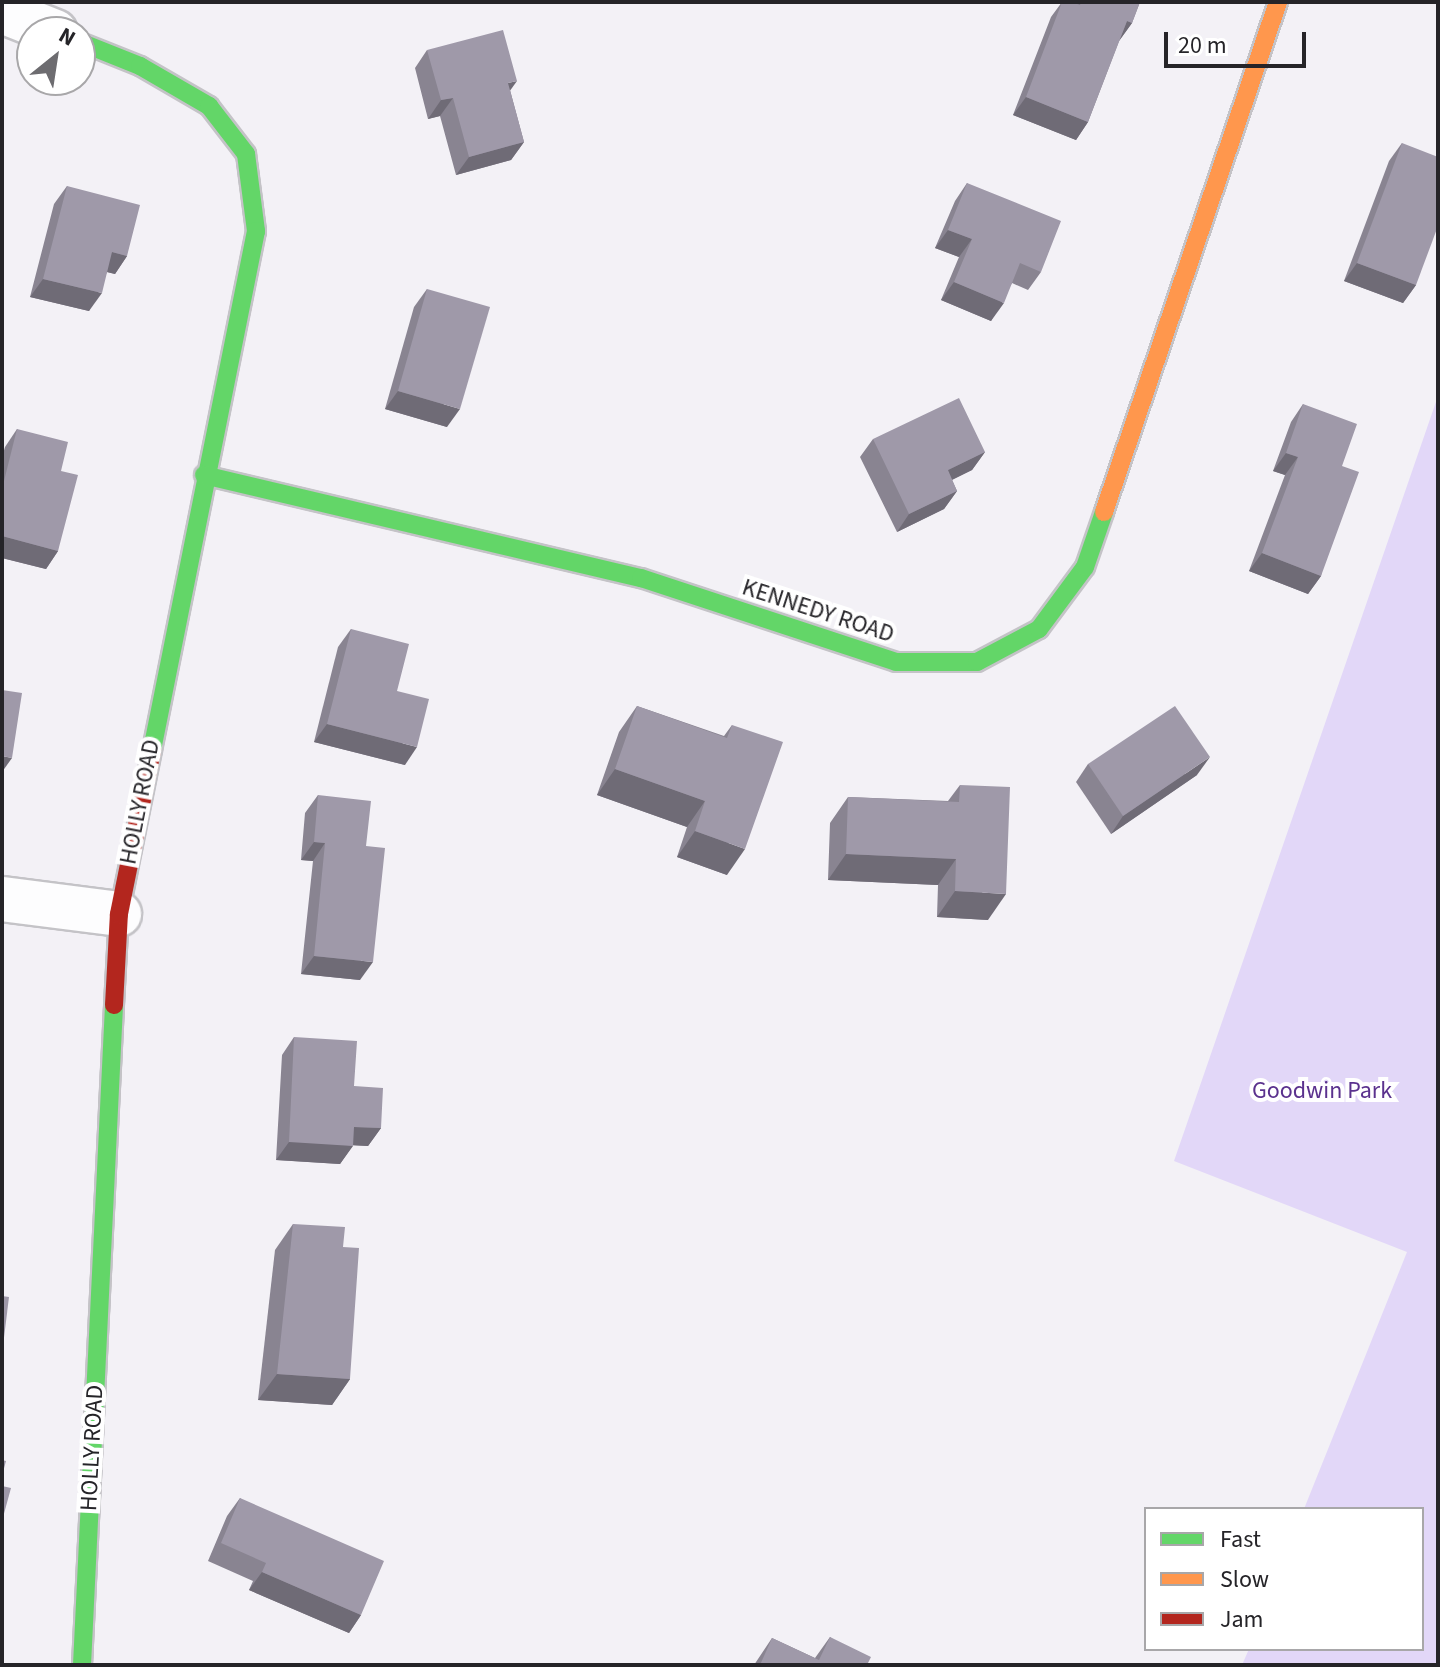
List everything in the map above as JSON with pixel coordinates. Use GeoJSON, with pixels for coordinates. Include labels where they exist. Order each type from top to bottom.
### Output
{"type":"FeatureCollection","features":[{"type":"Feature","properties":{"kind":"street","name":"KENNEDY ROAD"},"geometry":{"type":"LineString","coordinates":[[204,475],[641,578],[896,662],[977,662],[1039,629],[1085,567],[1278,2]]}},
{"type":"Feature","properties":{"kind":"street","name":"HOLLY ROAD"},"geometry":{"type":"LineString","coordinates":[[82,1665],[119,914],[204,475],[256,231],[246,154],[209,106],[140,66],[96,48]]}},
{"type":"Feature","properties":{"kind":"street"},"geometry":{"type":"LineString","coordinates":[[2,899],[119,914]]}},
{"type":"Feature","properties":{"kind":"green space","name":"Goodwin Park"},"geometry":{"type":"Polygon","coordinates":[[[1438,396],[1438,1665],[1242,1665],[1248,1651],[1424,1651],[1424,1507],[1305,1507],[1407,1252],[1174,1161],[1438,396]]]}},
{"type":"Feature","properties":{"kind":"building"},"geometry":{"type":"Polygon","coordinates":[[[1062,2],[1080,5],[1081,2],[1140,2],[1132,23],[1127,21],[1088,122],[1026,97],[1062,2]]]}},
{"type":"Feature","properties":{"kind":"building"},"geometry":{"type":"Polygon","coordinates":[[[503,30],[517,81],[508,83],[524,142],[469,157],[453,98],[441,100],[427,50],[503,30]]]}},
{"type":"Feature","properties":{"kind":"building"},"geometry":{"type":"Polygon","coordinates":[[[1402,143],[1438,157],[1438,226],[1416,285],[1357,263],[1402,143]]]}},
{"type":"Feature","properties":{"kind":"building"},"geometry":{"type":"Polygon","coordinates":[[[967,183],[1061,221],[1041,272],[1020,263],[1004,303],[954,282],[972,239],[948,230],[967,183]]]}},
{"type":"Feature","properties":{"kind":"building"},"geometry":{"type":"Polygon","coordinates":[[[67,186],[140,205],[127,256],[112,252],[102,293],[43,279],[67,186]]]}},
{"type":"Feature","properties":{"kind":"building"},"geometry":{"type":"Polygon","coordinates":[[[427,289],[490,307],[460,409],[398,391],[427,289]]]}},
{"type":"Feature","properties":{"kind":"building"},"geometry":{"type":"Polygon","coordinates":[[[959,398],[985,452],[948,470],[957,491],[909,514],[873,439],[959,398]]]}},
{"type":"Feature","properties":{"kind":"building"},"geometry":{"type":"Polygon","coordinates":[[[1303,404],[1357,424],[1342,466],[1359,472],[1321,576],[1262,553],[1298,457],[1286,453],[1303,404]]]}},
{"type":"Feature","properties":{"kind":"building"},"geometry":{"type":"Polygon","coordinates":[[[17,429],[68,442],[61,471],[78,475],[58,551],[2,536],[2,489],[17,429]]]}},
{"type":"Feature","properties":{"kind":"building"},"geometry":{"type":"Polygon","coordinates":[[[351,629],[409,644],[397,691],[429,699],[417,747],[327,724],[351,629]]]}},
{"type":"Feature","properties":{"kind":"building"},"geometry":{"type":"Polygon","coordinates":[[[2,690],[22,693],[12,758],[2,756],[2,690]]]}},
{"type":"Feature","properties":{"kind":"building"},"geometry":{"type":"Polygon","coordinates":[[[637,706],[727,738],[732,725],[783,742],[745,849],[695,831],[705,801],[615,769],[637,706]]]}},
{"type":"Feature","properties":{"kind":"building"},"geometry":{"type":"Polygon","coordinates":[[[1175,706],[1210,757],[1123,816],[1088,764],[1175,706]]]}},
{"type":"Feature","properties":{"kind":"building"},"geometry":{"type":"Polygon","coordinates":[[[960,785],[1010,787],[1006,894],[955,891],[956,859],[846,854],[848,797],[959,802],[960,785]]]}},
{"type":"Feature","properties":{"kind":"building"},"geometry":{"type":"Polygon","coordinates":[[[318,795],[371,801],[366,846],[385,848],[373,962],[314,956],[325,843],[314,842],[318,795]]]}},
{"type":"Feature","properties":{"kind":"building"},"geometry":{"type":"Polygon","coordinates":[[[294,1037],[357,1041],[354,1086],[383,1088],[381,1128],[354,1127],[353,1146],[289,1142],[294,1037]]]}},
{"type":"Feature","properties":{"kind":"building"},"geometry":{"type":"Polygon","coordinates":[[[293,1224],[345,1227],[343,1247],[359,1248],[350,1379],[277,1374],[293,1224]]]}},
{"type":"Feature","properties":{"kind":"building"},"geometry":{"type":"Polygon","coordinates":[[[2,1296],[9,1297],[2,1354],[2,1296]]]}},
{"type":"Feature","properties":{"kind":"building"},"geometry":{"type":"Polygon","coordinates":[[[2,1486],[11,1488],[2,1521],[2,1486]]]}},
{"type":"Feature","properties":{"kind":"building"},"geometry":{"type":"Polygon","coordinates":[[[240,1498],[384,1561],[361,1615],[262,1572],[266,1563],[221,1543],[240,1498]]]}},
{"type":"Feature","properties":{"kind":"building"},"geometry":{"type":"Polygon","coordinates":[[[830,1637],[871,1657],[867,1665],[760,1665],[772,1638],[819,1660],[830,1637]]]}},
{"type":"Feature","properties":{"kind":"traffic: fast"},"geometry":{"type":"LineString","coordinates":[[96,48],[140,66],[209,106],[246,154],[256,231],[152,750]]}},
{"type":"Feature","properties":{"kind":"traffic: fast"},"geometry":{"type":"LineString","coordinates":[[204,475],[641,578],[896,662],[977,662],[1039,629],[1085,567],[1104,512]]}},
{"type":"Feature","properties":{"kind":"traffic: fast"},"geometry":{"type":"LineString","coordinates":[[82,1665],[114,1005]]}},
{"type":"Feature","properties":{"kind":"traffic: slow"},"geometry":{"type":"LineString","coordinates":[[1104,512],[1278,2]]}},
{"type":"Feature","properties":{"kind":"traffic: jam"},"geometry":{"type":"LineString","coordinates":[[114,1005],[119,914],[152,750]]}}]}
